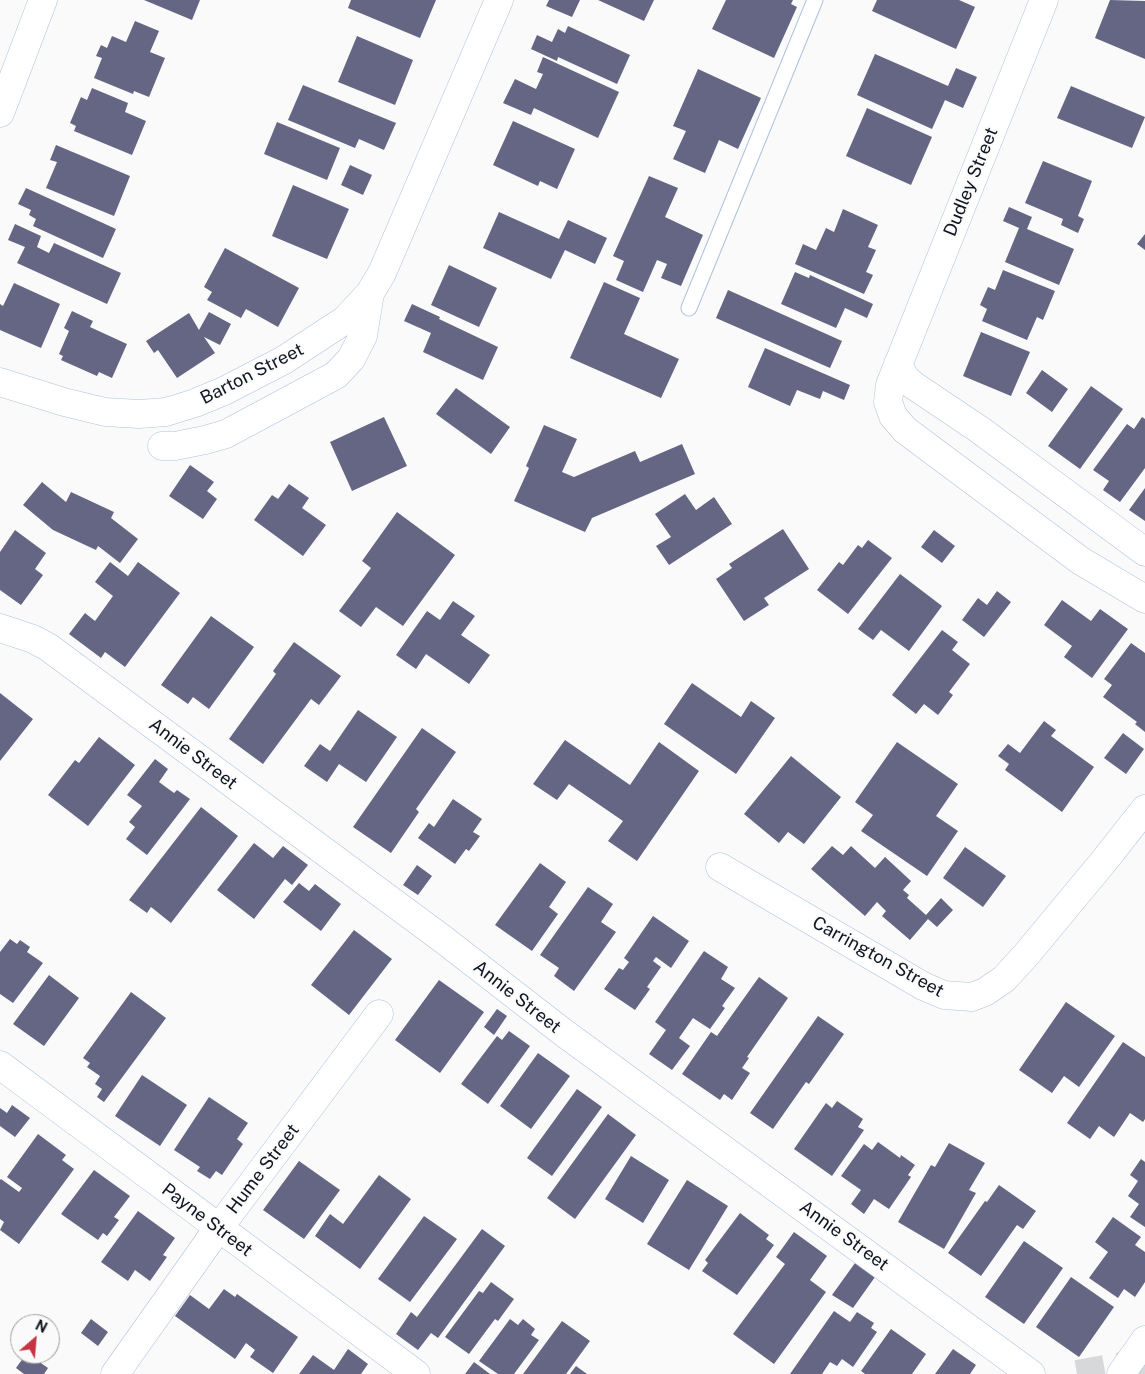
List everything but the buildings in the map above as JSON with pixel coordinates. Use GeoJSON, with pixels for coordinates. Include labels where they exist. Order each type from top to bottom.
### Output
{"type":"FeatureCollection","features":[{"type":"Feature","properties":{"kind":"street"},"geometry":{"type":"LineString","coordinates":[[0,113],[43,0]]}},
{"type":"Feature","properties":{"kind":"street","name":"Barton Street"},"geometry":{"type":"LineString","coordinates":[[0,382],[64,402],[105,412],[139,414],[166,412],[224,391],[284,360],[345,320],[370,293],[386,264],[499,0]]}},
{"type":"Feature","properties":{"kind":"street","name":"Dudley Street"},"geometry":{"type":"LineString","coordinates":[[1044,0],[898,364],[888,390],[888,402],[893,416],[905,430],[1081,561],[1145,599]]}},
{"type":"Feature","properties":{"kind":"street","name":"Barton Street"},"geometry":{"type":"LineString","coordinates":[[162,446],[175,446],[226,434],[336,375],[352,359],[363,336],[370,293]]}},
{"type":"Feature","properties":{"kind":"street"},"geometry":{"type":"LineString","coordinates":[[898,364],[905,378],[913,385],[980,430],[1145,552]]}},
{"type":"Feature","properties":{"kind":"street","name":"Annie Street"},"geometry":{"type":"LineString","coordinates":[[0,628],[48,646],[444,940],[564,1033],[1031,1374]]}},
{"type":"Feature","properties":{"kind":"street","name":"Carrington Street"},"geometry":{"type":"LineString","coordinates":[[720,867],[924,986],[944,995],[972,997],[985,992],[1009,973],[1104,862],[1145,809]]}},
{"type":"Feature","properties":{"kind":"street","name":"Hume Street"},"geometry":{"type":"LineString","coordinates":[[115,1374],[218,1228],[378,1014]]}},
{"type":"Feature","properties":{"kind":"street","name":"Payne Street"},"geometry":{"type":"LineString","coordinates":[[0,1065],[416,1374]]}},
{"type":"Feature","properties":{"kind":"street"},"geometry":{"type":"LineString","coordinates":[[1121,1374],[1145,1340]]}},
{"type":"Feature","properties":{"kind":"lane"},"geometry":{"type":"LineString","coordinates":[[689,308],[814,0]]}},
{"type":"Feature","properties":{"kind":"tunnel"},"geometry":{"type":"LineString","coordinates":[[1077,1374],[1145,1362]]}}]}
